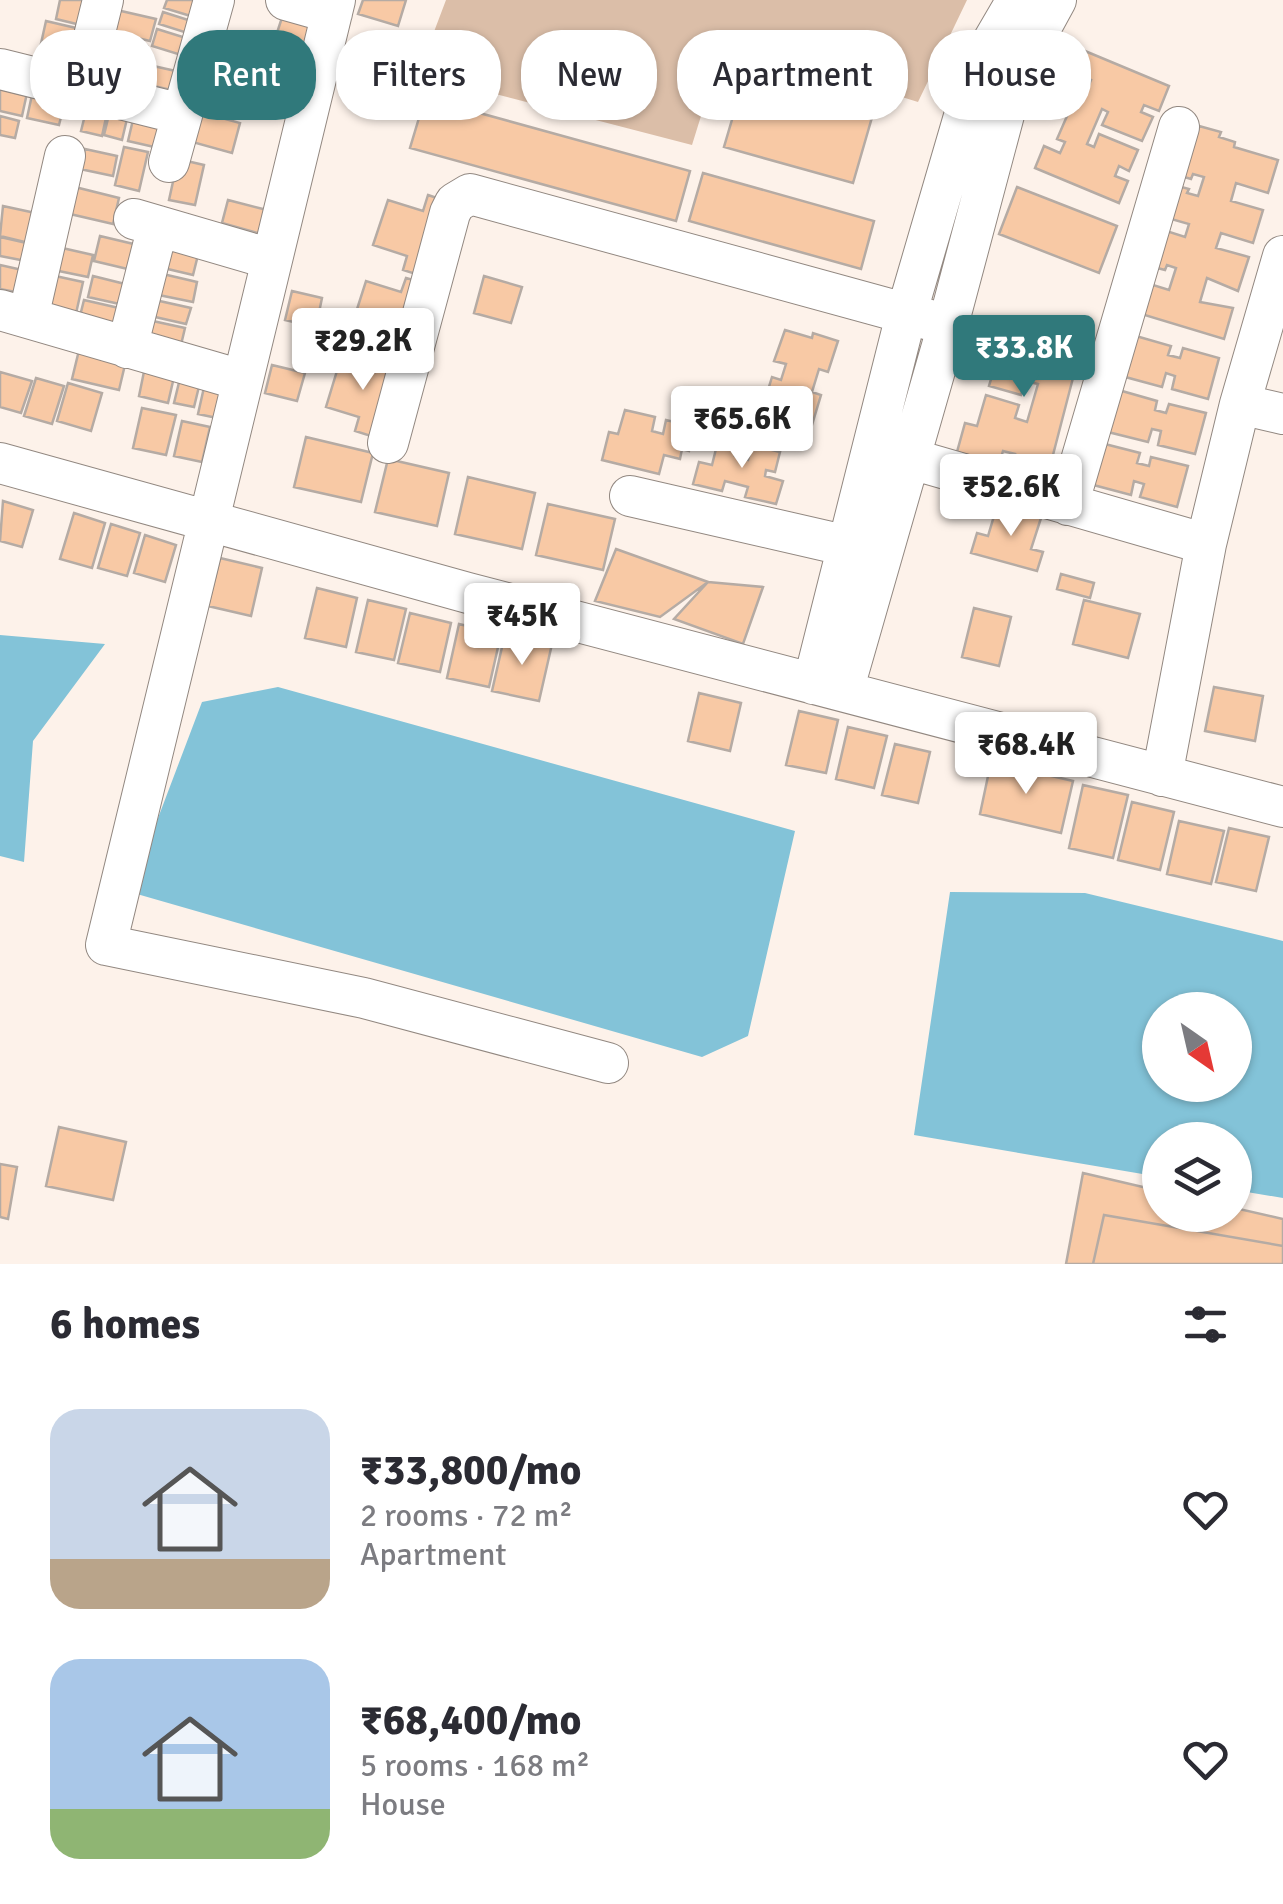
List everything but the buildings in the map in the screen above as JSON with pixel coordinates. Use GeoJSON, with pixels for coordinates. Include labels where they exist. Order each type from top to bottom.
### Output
{"type":"FeatureCollection","features":[{"type":"Feature","properties":{"kind":"street"},"geometry":{"type":"LineString","coordinates":[[96,30],[103,0]]}},
{"type":"Feature","properties":{"kind":"street"},"geometry":{"type":"LineString","coordinates":[[205,30],[214,0]]}},
{"type":"Feature","properties":{"kind":"street"},"geometry":{"type":"LineString","coordinates":[[286,0],[333,7],[106,945],[364,998],[608,1062]]}},
{"type":"Feature","properties":{"kind":"street"},"geometry":{"type":"LineString","coordinates":[[828,688],[848,546],[906,315],[980,65],[1017,0]]}},
{"type":"Feature","properties":{"kind":"street"},"geometry":{"type":"LineString","coordinates":[[828,688],[908,458],[1014,77],[1056,0]]}},
{"type":"Feature","properties":{"kind":"street"},"geometry":{"type":"LineString","coordinates":[[0,70],[30,77]]}},
{"type":"Feature","properties":{"kind":"street"},"geometry":{"type":"LineString","coordinates":[[169,162],[180,120]]}},
{"type":"Feature","properties":{"kind":"street"},"geometry":{"type":"LineString","coordinates":[[1068,505],[1179,127]]}},
{"type":"Feature","properties":{"kind":"street"},"geometry":{"type":"LineString","coordinates":[[65,156],[14,314],[241,380]]}},
{"type":"Feature","properties":{"kind":"street"},"geometry":{"type":"LineString","coordinates":[[388,442],[450,213],[455,203],[470,194],[948,325]]}},
{"type":"Feature","properties":{"kind":"street"},"geometry":{"type":"LineString","coordinates":[[127,348],[146,222],[271,260]]}},
{"type":"Feature","properties":{"kind":"street"},"geometry":{"type":"LineString","coordinates":[[1162,776],[1206,544],[1240,404],[1281,265]]}},
{"type":"Feature","properties":{"kind":"street"},"geometry":{"type":"LineString","coordinates":[[1240,404],[1283,414]]}},
{"type":"Feature","properties":{"kind":"street"},"geometry":{"type":"LineString","coordinates":[[908,458],[1206,544]]}},
{"type":"Feature","properties":{"kind":"street"},"geometry":{"type":"LineString","coordinates":[[0,462],[468,593],[1283,807]]}},
{"type":"Feature","properties":{"kind":"street"},"geometry":{"type":"LineString","coordinates":[[630,496],[848,546]]}},
{"type":"Feature","properties":{"kind":"shaded area"},"geometry":{"type":"Polygon","coordinates":[[[446,0],[967,0],[953,30],[928,30],[928,81],[918,102],[908,99],[908,30],[677,30],[677,120],[700,120],[692,145],[596,120],[657,120],[657,30],[521,30],[521,101],[501,96],[501,30],[435,30],[446,0]]]}},
{"type":"Feature","properties":{"kind":"water"},"geometry":{"type":"Polygon","coordinates":[[[0,635],[105,644],[33,741],[24,862],[0,856],[0,635]]]}},
{"type":"Feature","properties":{"kind":"water"},"geometry":{"type":"Polygon","coordinates":[[[278,687],[795,831],[748,1036],[702,1057],[130,892],[202,702],[278,687]]]}},
{"type":"Feature","properties":{"kind":"water"},"geometry":{"type":"Polygon","coordinates":[[[950,892],[1085,893],[1283,941],[1283,1198],[1252,1193],[1252,1122],[1142,1122],[1142,1174],[914,1135],[950,892]]]}}]}
